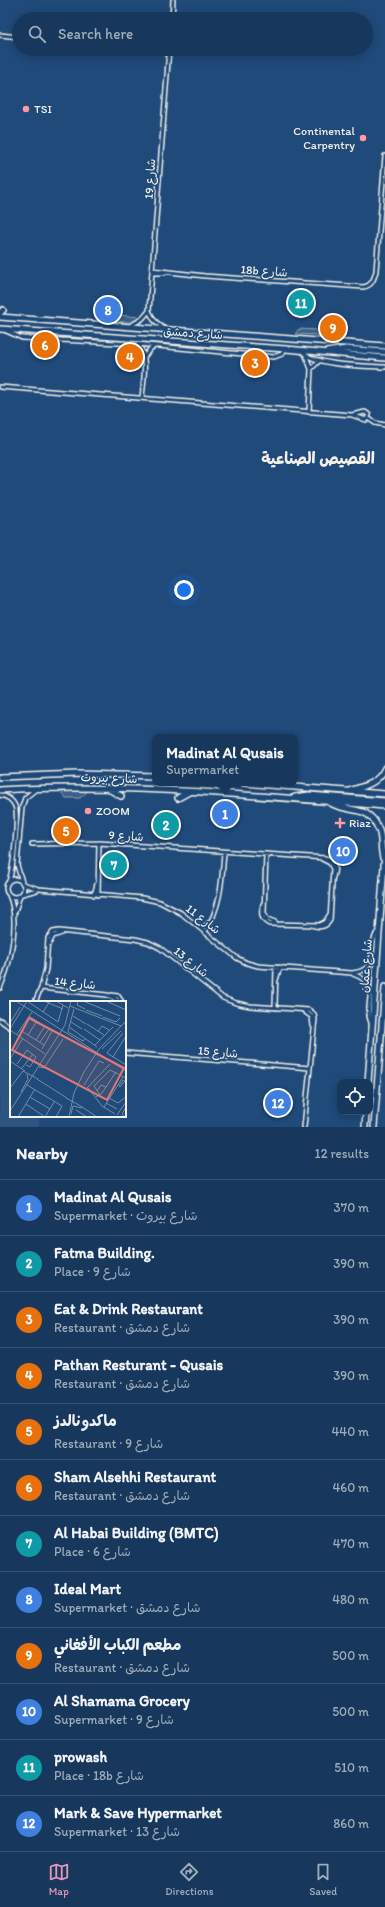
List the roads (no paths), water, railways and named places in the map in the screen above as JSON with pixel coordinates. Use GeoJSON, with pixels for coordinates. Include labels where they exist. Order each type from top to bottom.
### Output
{"type":"FeatureCollection","features":[{"type":"Feature","properties":{"kind":"main road","name":"شارع دمشق"},"geometry":{"type":"LineString","coordinates":[[0,317],[384,345]]}},
{"type":"Feature","properties":{"kind":"main road","name":"شارع دمشق"},"geometry":{"type":"LineString","coordinates":[[1,329],[286,349],[385,358]]}},
{"type":"Feature","properties":{"kind":"main road"},"geometry":{"type":"LineString","coordinates":[[323,353],[342,349],[385,352]]}},
{"type":"Feature","properties":{"kind":"main road"},"geometry":{"type":"LineString","coordinates":[[376,358],[385,362]]}},
{"type":"Feature","properties":{"kind":"main road"},"geometry":{"type":"LineString","coordinates":[[348,791],[372,783],[380,776],[385,768]]}},
{"type":"Feature","properties":{"kind":"main road","name":"شارع بيروت"},"geometry":{"type":"LineString","coordinates":[[0,777],[78,774],[152,776]]}},
{"type":"Feature","properties":{"kind":"main road"},"geometry":{"type":"LineString","coordinates":[[283,786],[385,794]]}},
{"type":"Feature","properties":{"kind":"main road","name":"شارع بيروت"},"geometry":{"type":"LineString","coordinates":[[0,790],[40,788],[106,788],[191,791],[385,806]]}},
{"type":"Feature","properties":{"kind":"main road"},"geometry":{"type":"LineString","coordinates":[[106,788],[121,796]]}},
{"type":"Feature","properties":{"kind":"main road"},"geometry":{"type":"LineString","coordinates":[[178,798],[191,791]]}},
{"type":"Feature","properties":{"kind":"main road"},"geometry":{"type":"LineString","coordinates":[[292,799],[309,795],[385,801]]}},
{"type":"Feature","properties":{"kind":"main road"},"geometry":{"type":"LineString","coordinates":[[328,801],[337,806],[363,812],[373,819],[380,832],[384,861]]}},
{"type":"Feature","properties":{"kind":"main road","name":"شارع عمان"},"geometry":{"type":"LineString","coordinates":[[368,1079],[385,852]]}},
{"type":"Feature","properties":{"kind":"main road","name":"شارع عمان"},"geometry":{"type":"LineString","coordinates":[[374,1127],[385,987]]}},
{"type":"Feature","properties":{"kind":"main road"},"geometry":{"type":"LineString","coordinates":[[365,1127],[366,1115]]}},
{"type":"Feature","properties":{"kind":"street"},"geometry":{"type":"LineString","coordinates":[[172,12],[173,0]]}},
{"type":"Feature","properties":{"kind":"street"},"geometry":{"type":"LineString","coordinates":[[0,35],[12,36]]}},
{"type":"Feature","properties":{"kind":"street","name":"شارع 19"},"geometry":{"type":"LineString","coordinates":[[148,311],[167,56]]}},
{"type":"Feature","properties":{"kind":"street","name":"18b شارع"},"geometry":{"type":"LineString","coordinates":[[152,272],[363,287],[368,286],[372,282],[376,271],[385,156]]}},
{"type":"Feature","properties":{"kind":"street"},"geometry":{"type":"LineString","coordinates":[[130,326],[142,318],[148,311],[154,320],[165,329]]}},
{"type":"Feature","properties":{"kind":"street"},"geometry":{"type":"LineString","coordinates":[[1,329],[22,338],[137,344],[274,357],[282,354],[286,349]]}},
{"type":"Feature","properties":{"kind":"street"},"geometry":{"type":"LineString","coordinates":[[137,344],[143,349],[145,357],[142,398]]}},
{"type":"Feature","properties":{"kind":"street"},"geometry":{"type":"LineString","coordinates":[[145,357],[150,349],[155,346]]}},
{"type":"Feature","properties":{"kind":"street"},"geometry":{"type":"LineString","coordinates":[[302,351],[311,368],[309,412]]}},
{"type":"Feature","properties":{"kind":"street"},"geometry":{"type":"LineString","coordinates":[[306,356],[320,360],[385,367]]}},
{"type":"Feature","properties":{"kind":"street"},"geometry":{"type":"LineString","coordinates":[[311,368],[320,360]]}},
{"type":"Feature","properties":{"kind":"street"},"geometry":{"type":"LineString","coordinates":[[0,387],[352,415],[366,412],[369,415],[368,418],[375,423],[385,425]]}},
{"type":"Feature","properties":{"kind":"street"},"geometry":{"type":"LineString","coordinates":[[352,415],[363,420],[368,418]]}},
{"type":"Feature","properties":{"kind":"street"},"geometry":{"type":"LineString","coordinates":[[0,988],[10,957],[14,914],[24,889],[17,865],[22,807],[28,795],[40,788]]}},
{"type":"Feature","properties":{"kind":"street"},"geometry":{"type":"LineString","coordinates":[[0,795],[10,799],[16,809],[12,866],[9,881],[6,887],[14,914]]}},
{"type":"Feature","properties":{"kind":"street"},"geometry":{"type":"LineString","coordinates":[[96,895],[99,843]]}},
{"type":"Feature","properties":{"kind":"street","name":"شارع 9"},"geometry":{"type":"LineString","coordinates":[[32,844],[99,843],[328,858],[332,861],[335,868],[330,920],[325,926],[320,927],[278,923],[269,924],[263,919],[261,914],[266,854]]}},
{"type":"Feature","properties":{"kind":"street"},"geometry":{"type":"LineString","coordinates":[[204,931],[211,921],[220,896],[224,852]]}},
{"type":"Feature","properties":{"kind":"street"},"geometry":{"type":"LineString","coordinates":[[9,881],[14,879],[22,883]]}},
{"type":"Feature","properties":{"kind":"street","name":"شارع 11"},"geometry":{"type":"LineString","coordinates":[[22,883],[39,889],[142,898],[160,902],[179,912],[242,961],[253,965],[352,973]]}},
{"type":"Feature","properties":{"kind":"street","name":"شارع 11"},"geometry":{"type":"LineString","coordinates":[[21,895],[39,889]]}},
{"type":"Feature","properties":{"kind":"street"},"geometry":{"type":"LineString","coordinates":[[9,895],[16,897],[21,895]]}},
{"type":"Feature","properties":{"kind":"street"},"geometry":{"type":"LineString","coordinates":[[352,973],[363,970],[371,961],[374,938],[379,930]]}},
{"type":"Feature","properties":{"kind":"street","name":"شارع 13"},"geometry":{"type":"LineString","coordinates":[[35,1001],[41,988],[46,969],[48,947],[51,940],[55,935],[68,933],[135,939],[148,942],[160,948],[223,998],[250,1006],[301,1010],[311,1016],[313,1029],[304,1127]]}},
{"type":"Feature","properties":{"kind":"street"},"geometry":{"type":"LineString","coordinates":[[275,1008],[278,967]]}},
{"type":"Feature","properties":{"kind":"street"},"geometry":{"type":"LineString","coordinates":[[352,973],[363,978],[370,988],[369,1015],[372,1023]]}},
{"type":"Feature","properties":{"kind":"street","name":"شارع 14"},"geometry":{"type":"LineString","coordinates":[[41,988],[118,996],[121,1001]]}},
{"type":"Feature","properties":{"kind":"street","name":"شارع 14"},"geometry":{"type":"LineString","coordinates":[[107,995],[118,1001]]}},
{"type":"Feature","properties":{"kind":"street"},"geometry":{"type":"LineString","coordinates":[[0,1020],[10,1027]]}},
{"type":"Feature","properties":{"kind":"street","name":"شارع 15"},"geometry":{"type":"LineString","coordinates":[[126,1053],[310,1068]]}},
{"type":"Feature","properties":{"kind":"place","name":"TSI"},"geometry":{"type":"Point","coordinates":[26,109]}},
{"type":"Feature","properties":{"kind":"place","name":"Continental Carpentry"},"geometry":{"type":"Point","coordinates":[363,138]}},
{"type":"Feature","properties":{"kind":"place","name":"prowash"},"geometry":{"type":"Point","coordinates":[301,303]}},
{"type":"Feature","properties":{"kind":"place","name":"Ideal Mart"},"geometry":{"type":"Point","coordinates":[108,310]}},
{"type":"Feature","properties":{"kind":"place","name":"مطعم الكباب الأفغاني"},"geometry":{"type":"Point","coordinates":[333,328]}},
{"type":"Feature","properties":{"kind":"place","name":"Sham Alsehhi Restaurant"},"geometry":{"type":"Point","coordinates":[45,345]}},
{"type":"Feature","properties":{"kind":"place","name":"Pathan Resturant - Qusais"},"geometry":{"type":"Point","coordinates":[130,357]}},
{"type":"Feature","properties":{"kind":"place","name":"Eat & Drink Restaurant"},"geometry":{"type":"Point","coordinates":[255,363]}},
{"type":"Feature","properties":{"kind":"place","name":"ZOOM"},"geometry":{"type":"Point","coordinates":[88,811]}},
{"type":"Feature","properties":{"kind":"place","name":"Madinat Al Qusais"},"geometry":{"type":"Point","coordinates":[225,814]}},
{"type":"Feature","properties":{"kind":"place","name":"Riaz"},"geometry":{"type":"Point","coordinates":[340,823]}},
{"type":"Feature","properties":{"kind":"place","name":"Fatma Building."},"geometry":{"type":"Point","coordinates":[166,825]}},
{"type":"Feature","properties":{"kind":"place","name":"ماكدونالدز"},"geometry":{"type":"Point","coordinates":[66,831]}},
{"type":"Feature","properties":{"kind":"place","name":"Al Shamama Grocery"},"geometry":{"type":"Point","coordinates":[343,851]}},
{"type":"Feature","properties":{"kind":"place","name":"Al Habai Building (BMTC)"},"geometry":{"type":"Point","coordinates":[114,865]}},
{"type":"Feature","properties":{"kind":"place","name":"Mark & Save Hypermarket"},"geometry":{"type":"Point","coordinates":[278,1103]}},
{"type":"Feature","properties":{"kind":"district","name":"القصيص الصناعية"},"geometry":{"type":"Point","coordinates":[318,458]}}]}
